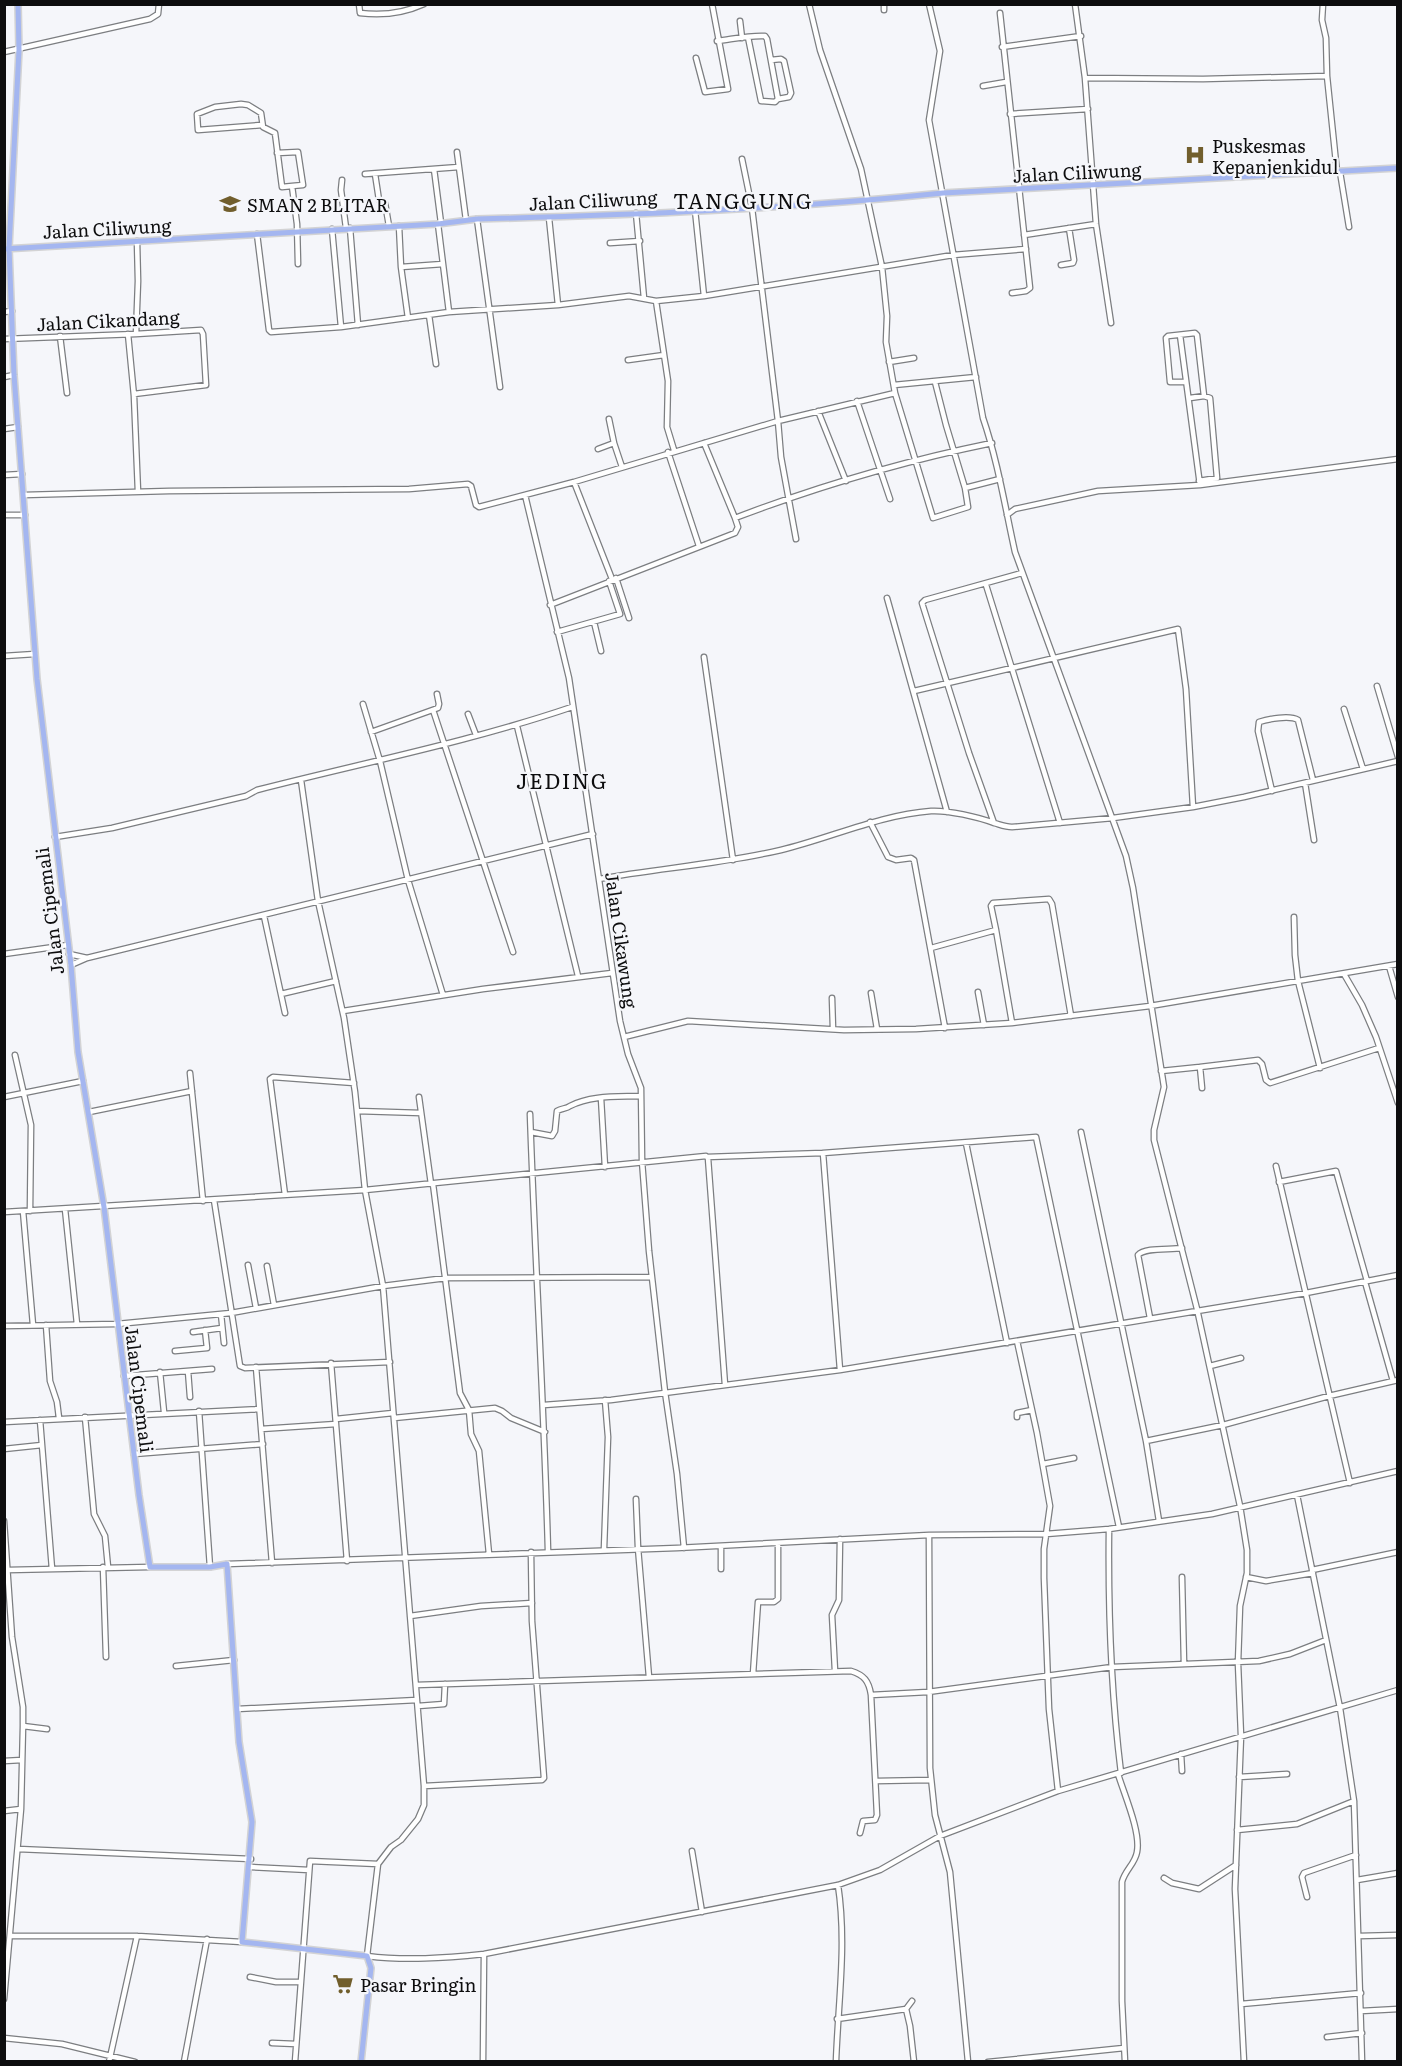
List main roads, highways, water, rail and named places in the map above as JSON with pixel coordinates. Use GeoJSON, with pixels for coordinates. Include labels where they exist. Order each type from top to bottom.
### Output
{"type":"FeatureCollection","features":[{"type":"Feature","properties":{"kind":"main road","name":"Jalan Cipemali"},"geometry":{"type":"LineString","coordinates":[[18,4],[19,50],[7,249],[35,654],[71,966],[78,1052],[104,1207],[117,1324],[150,1567],[227,1564],[237,1709],[244,1778],[252,1817],[251,1859],[242,1942],[366,1956],[371,1968],[360,2061]]}},
{"type":"Feature","properties":{"kind":"main road","name":"Jalan Ciliwung"},"geometry":{"type":"LineString","coordinates":[[7,249],[399,226],[477,219],[549,218],[752,208],[868,201],[943,193],[1398,168]]}},
{"type":"Feature","properties":{"kind":"place","name":"Puskesmas Kepanjenkidul"},"geometry":{"type":"Point","coordinates":[1195,155]}},
{"type":"Feature","properties":{"kind":"place","name":"SMAN 2 BLITAR"},"geometry":{"type":"Point","coordinates":[230,204]}},
{"type":"Feature","properties":{"kind":"place","name":"Pasar Bringin"},"geometry":{"type":"Point","coordinates":[343,1984]}},
{"type":"Feature","properties":{"kind":"district","name":"TANGGUNG"},"geometry":{"type":"Point","coordinates":[743,199]}},
{"type":"Feature","properties":{"kind":"district","name":"JEDING"},"geometry":{"type":"Point","coordinates":[562,779]}}]}
